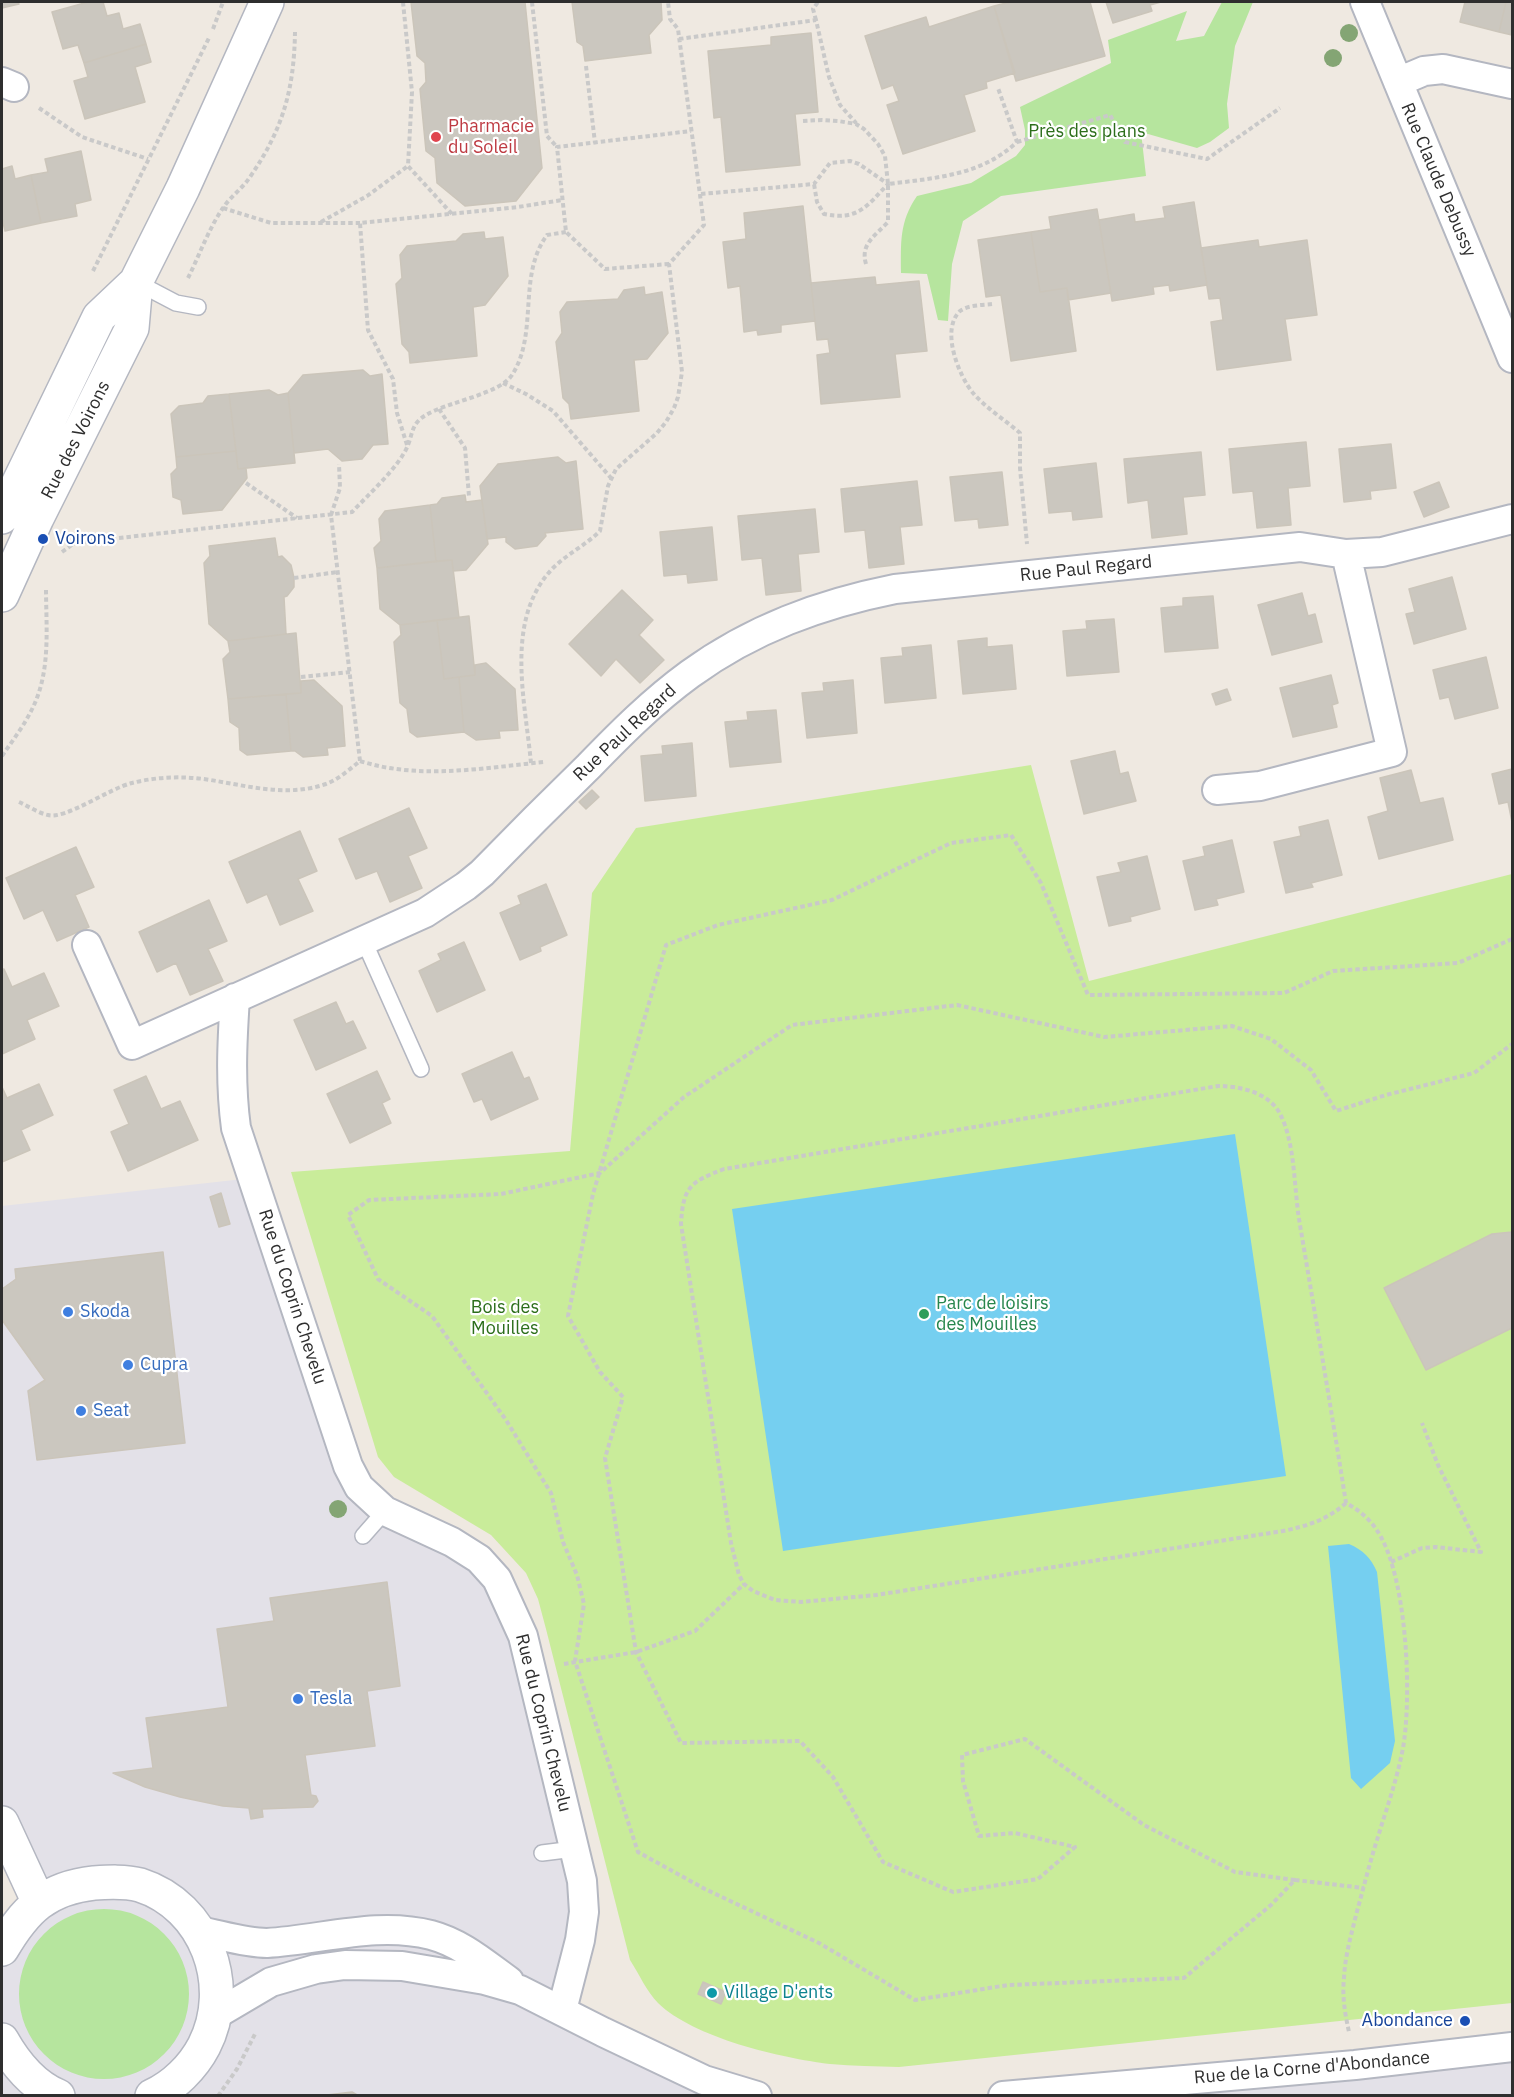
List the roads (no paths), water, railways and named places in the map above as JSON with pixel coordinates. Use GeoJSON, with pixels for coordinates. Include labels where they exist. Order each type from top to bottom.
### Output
{"type":"FeatureCollection","features":[{"type":"Feature","properties":{"kind":"street","name":"Rue des Voirons"},"geometry":{"type":"LineString","coordinates":[[2,517],[99,317],[136,282],[183,188],[267,2]]}},
{"type":"Feature","properties":{"kind":"street","name":"Rue Claude Debussy"},"geometry":{"type":"LineString","coordinates":[[1365,2],[1512,358]]}},
{"type":"Feature","properties":{"kind":"street"},"geometry":{"type":"LineString","coordinates":[[1398,82],[1424,71],[1443,69],[1512,84]]}},
{"type":"Feature","properties":{"kind":"street","name":"Rue des Voirons"},"geometry":{"type":"LineString","coordinates":[[2,595],[37,518],[132,328],[136,282]]}},
{"type":"Feature","properties":{"kind":"street","name":"Rue Paul Regard"},"geometry":{"type":"LineString","coordinates":[[87,945],[132,1045],[425,913],[482,873],[644,711],[692,673],[736,645],[816,608],[858,596],[895,589],[1300,546],[1346,554],[1382,552],[1512,519]]}},
{"type":"Feature","properties":{"kind":"street"},"geometry":{"type":"LineString","coordinates":[[1217,790],[1260,786],[1392,752],[1346,554]]}},
{"type":"Feature","properties":{"kind":"street","name":"Rue du Coprin Chevelu"},"geometry":{"type":"LineString","coordinates":[[235,998],[232,1100],[236,1128],[348,1466],[359,1487],[385,1511],[452,1542],[479,1559],[496,1579],[523,1636],[582,1881],[585,1912],[562,2010]]}},
{"type":"Feature","properties":{"kind":"street"},"geometry":{"type":"LineString","coordinates":[[2,1823],[39,1903]]}},
{"type":"Feature","properties":{"kind":"street"},"geometry":{"type":"LineString","coordinates":[[2,1948],[23,1917],[39,1903],[70,1888],[87,1884],[121,1882],[139,1885],[179,1908],[199,1931],[209,1951],[215,1972],[217,1994],[215,2015],[200,2053],[166,2091]]}},
{"type":"Feature","properties":{"kind":"street"},"geometry":{"type":"LineString","coordinates":[[199,1931],[263,1943],[356,1932],[407,1932],[430,1935],[468,1951],[520,1990]]}},
{"type":"Feature","properties":{"kind":"street"},"geometry":{"type":"LineString","coordinates":[[215,2015],[271,1982],[316,1969],[345,1965],[402,1966],[484,1980],[520,1990],[603,2032],[702,2088],[757,2096]]}},
{"type":"Feature","properties":{"kind":"street"},"geometry":{"type":"LineString","coordinates":[[2,2040],[15,2062],[46,2088]]}},
{"type":"Feature","properties":{"kind":"street","name":"Rue de la Corne d'Abondance"},"geometry":{"type":"LineString","coordinates":[[1003,2096],[1355,2065],[1512,2047]]}},
{"type":"Feature","properties":{"kind":"street"},"geometry":{"type":"LineString","coordinates":[[2,2076],[46,2088]]}},
{"type":"Feature","properties":{"kind":"lane"},"geometry":{"type":"LineString","coordinates":[[136,282],[176,303],[198,307]]}},
{"type":"Feature","properties":{"kind":"lane"},"geometry":{"type":"LineString","coordinates":[[364,941],[421,1069]]}},
{"type":"Feature","properties":{"kind":"lane"},"geometry":{"type":"LineString","coordinates":[[363,1536],[385,1511]]}},
{"type":"Feature","properties":{"kind":"lane"},"geometry":{"type":"LineString","coordinates":[[542,1853],[574,1849]]}},
{"type":"Feature","properties":{"kind":"water"},"geometry":{"type":"Polygon","coordinates":[[[1235,1134],[1286,1476],[783,1551],[732,1209],[1235,1134]]]}},
{"type":"Feature","properties":{"kind":"water"},"geometry":{"type":"Polygon","coordinates":[[[1349,1544],[1366,1555],[1377,1572],[1395,1741],[1390,1763],[1361,1789],[1351,1778],[1328,1546],[1349,1544]]]}},
{"type":"Feature","properties":{"kind":"place","name":"Pharmacie du Soleil"},"geometry":{"type":"Point","coordinates":[436,137]}},
{"type":"Feature","properties":{"kind":"place","name":"Voirons"},"geometry":{"type":"Point","coordinates":[43,539]}},
{"type":"Feature","properties":{"kind":"place","name":"Skoda"},"geometry":{"type":"Point","coordinates":[68,1312]}},
{"type":"Feature","properties":{"kind":"place","name":"Parc de loisirs des Mouilles"},"geometry":{"type":"Point","coordinates":[924,1314]}},
{"type":"Feature","properties":{"kind":"place","name":"Cupra"},"geometry":{"type":"Point","coordinates":[128,1365]}},
{"type":"Feature","properties":{"kind":"place","name":"Seat"},"geometry":{"type":"Point","coordinates":[81,1411]}},
{"type":"Feature","properties":{"kind":"place","name":"Tesla"},"geometry":{"type":"Point","coordinates":[298,1699]}},
{"type":"Feature","properties":{"kind":"place","name":"Village D'ents"},"geometry":{"type":"Point","coordinates":[712,1993]}},
{"type":"Feature","properties":{"kind":"place","name":"Abondance"},"geometry":{"type":"Point","coordinates":[1465,2021]}},
{"type":"Feature","properties":{"kind":"park label","name":"Près des plans"},"geometry":{"type":"Point","coordinates":[1087,132]}},
{"type":"Feature","properties":{"kind":"park label","name":"Bois des Mouilles"},"geometry":{"type":"Point","coordinates":[505,1318]}}]}
